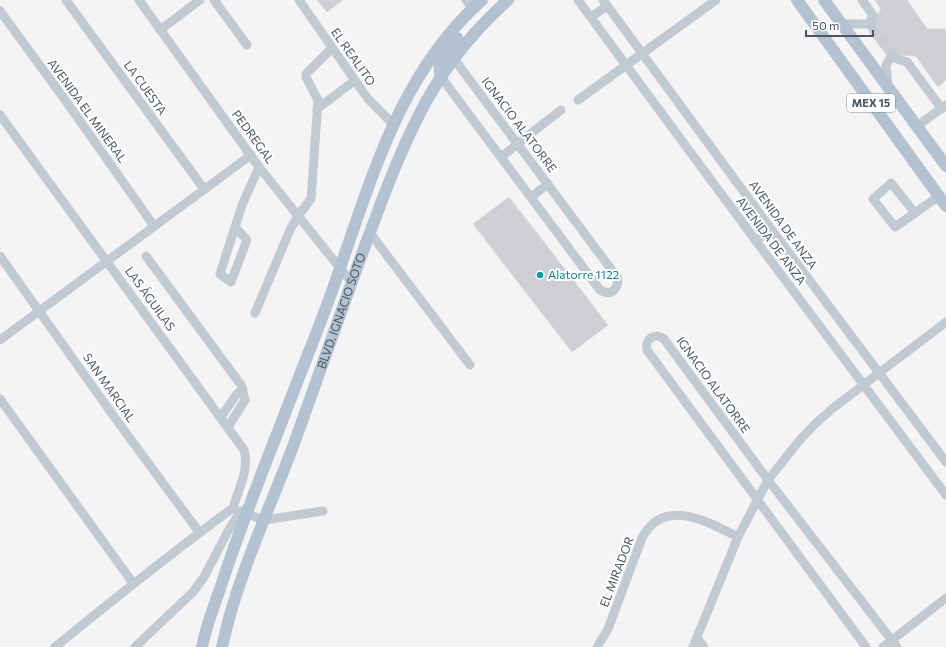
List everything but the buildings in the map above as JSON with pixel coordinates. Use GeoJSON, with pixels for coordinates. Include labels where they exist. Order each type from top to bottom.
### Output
{"type":"FeatureCollection","features":[{"type":"Feature","properties":{"kind":"main road","name":"BLVD. IGNACIO SOTO"},"geometry":{"type":"LineString","coordinates":[[202,647],[228,561],[240,511],[340,269],[367,190],[393,124],[416,81],[469,4],[482,0]]}},
{"type":"Feature","properties":{"kind":"main road","name":"BLVD. IGNACIO SOTO"},"geometry":{"type":"LineString","coordinates":[[222,647],[224,634],[242,579],[291,451],[370,233],[417,118],[441,77],[454,59],[481,26],[508,0]]}},
{"type":"Feature","properties":{"kind":"main road","name":"MEX 15"},"geometry":{"type":"LineString","coordinates":[[797,0],[946,206]]}},
{"type":"Feature","properties":{"kind":"main road","name":"MEX 15"},"geometry":{"type":"LineString","coordinates":[[824,0],[946,166]]}},
{"type":"Feature","properties":{"kind":"main road"},"geometry":{"type":"LineString","coordinates":[[441,77],[439,72],[443,57],[474,14],[469,4]]}},
{"type":"Feature","properties":{"kind":"street","name":"LA CUESTA"},"geometry":{"type":"LineString","coordinates":[[66,0],[204,189]]}},
{"type":"Feature","properties":{"kind":"street","name":"PEDREGAL"},"geometry":{"type":"LineString","coordinates":[[139,0],[259,167],[352,283]]}},
{"type":"Feature","properties":{"kind":"street"},"geometry":{"type":"LineString","coordinates":[[160,30],[200,0]]}},
{"type":"Feature","properties":{"kind":"street"},"geometry":{"type":"LineString","coordinates":[[214,0],[247,45]]}},
{"type":"Feature","properties":{"kind":"street","name":"EL REALITO"},"geometry":{"type":"LineString","coordinates":[[299,0],[354,81],[368,99],[393,124]]}},
{"type":"Feature","properties":{"kind":"street","name":"AVENIDA DE ANZA"},"geometry":{"type":"LineString","coordinates":[[578,0],[946,495]]}},
{"type":"Feature","properties":{"kind":"street"},"geometry":{"type":"LineString","coordinates":[[578,100],[716,0]]}},
{"type":"Feature","properties":{"kind":"street"},"geometry":{"type":"LineString","coordinates":[[841,24],[870,25],[873,15],[862,0]]}},
{"type":"Feature","properties":{"kind":"street"},"geometry":{"type":"LineString","coordinates":[[590,17],[605,3]]}},
{"type":"Feature","properties":{"kind":"street","name":"AVENIDA DE ANZA"},"geometry":{"type":"LineString","coordinates":[[605,3],[771,229],[946,462]]}},
{"type":"Feature","properties":{"kind":"street","name":"AVENIDA EL MINERAL"},"geometry":{"type":"LineString","coordinates":[[0,11],[154,226]]}},
{"type":"Feature","properties":{"kind":"street"},"geometry":{"type":"LineString","coordinates":[[255,313],[290,230],[298,216],[311,199],[318,100],[306,78],[306,74],[332,48]]}},
{"type":"Feature","properties":{"kind":"street"},"geometry":{"type":"LineString","coordinates":[[888,87],[886,65],[892,56],[907,62],[944,107],[916,127]]}},
{"type":"Feature","properties":{"kind":"street","name":"IGNACIO ALATORRE"},"geometry":{"type":"LineString","coordinates":[[441,77],[600,290],[609,293],[614,290],[618,286],[617,277],[454,59]]}},
{"type":"Feature","properties":{"kind":"street"},"geometry":{"type":"LineString","coordinates":[[317,109],[354,81]]}},
{"type":"Feature","properties":{"kind":"street"},"geometry":{"type":"LineString","coordinates":[[501,157],[562,110]]}},
{"type":"Feature","properties":{"kind":"street","name":"LAS ÁGUILAS"},"geometry":{"type":"LineString","coordinates":[[0,115],[221,417],[244,450],[247,457],[240,511],[204,577],[193,592],[135,647]]}},
{"type":"Feature","properties":{"kind":"street"},"geometry":{"type":"LineString","coordinates":[[0,340],[251,155]]}},
{"type":"Feature","properties":{"kind":"street"},"geometry":{"type":"LineString","coordinates":[[235,227],[247,240],[231,282],[220,274],[242,205],[259,167]]}},
{"type":"Feature","properties":{"kind":"street"},"geometry":{"type":"LineString","coordinates":[[915,213],[891,183],[874,199],[896,227],[915,213],[938,196]]}},
{"type":"Feature","properties":{"kind":"street"},"geometry":{"type":"LineString","coordinates":[[531,197],[548,184]]}},
{"type":"Feature","properties":{"kind":"street"},"geometry":{"type":"LineString","coordinates":[[756,241],[771,229]]}},
{"type":"Feature","properties":{"kind":"street"},"geometry":{"type":"LineString","coordinates":[[370,233],[470,365]]}},
{"type":"Feature","properties":{"kind":"street","name":"SAN MARCIAL"},"geometry":{"type":"LineString","coordinates":[[0,256],[115,418],[199,532]]}},
{"type":"Feature","properties":{"kind":"street"},"geometry":{"type":"LineString","coordinates":[[146,256],[238,380],[243,389],[245,400],[228,427]]}},
{"type":"Feature","properties":{"kind":"street"},"geometry":{"type":"LineString","coordinates":[[693,647],[738,537],[768,480],[798,442],[833,408],[946,322]]}},
{"type":"Feature","properties":{"kind":"street","name":"IGNACIO ALATORRE"},"geometry":{"type":"LineString","coordinates":[[866,647],[647,350],[647,341],[650,338],[660,336],[664,339],[768,480],[895,644]]}},
{"type":"Feature","properties":{"kind":"street"},"geometry":{"type":"LineString","coordinates":[[221,417],[236,395],[243,389]]}},
{"type":"Feature","properties":{"kind":"street"},"geometry":{"type":"LineString","coordinates":[[0,399],[133,583]]}},
{"type":"Feature","properties":{"kind":"street"},"geometry":{"type":"LineString","coordinates":[[55,647],[133,583],[199,532],[240,511],[264,520],[323,510]]}},
{"type":"Feature","properties":{"kind":"street","name":"EL MIRADOR"},"geometry":{"type":"LineString","coordinates":[[597,647],[608,629],[642,538],[646,531],[654,524],[664,518],[681,515],[703,520],[738,537]]}},
{"type":"Feature","properties":{"kind":"street"},"geometry":{"type":"LineString","coordinates":[[883,647],[895,644],[946,598]]}},
{"type":"Feature","properties":{"kind":"street"},"geometry":{"type":"LineString","coordinates":[[697,638],[704,647]]}},
{"type":"Feature","properties":{"kind":"tunnel"},"geometry":{"type":"LineString","coordinates":[[872,27],[892,54]]}},
{"type":"Feature","properties":{"kind":"place","name":"Alatorre 1122"},"geometry":{"type":"Point","coordinates":[540,275]}}]}
